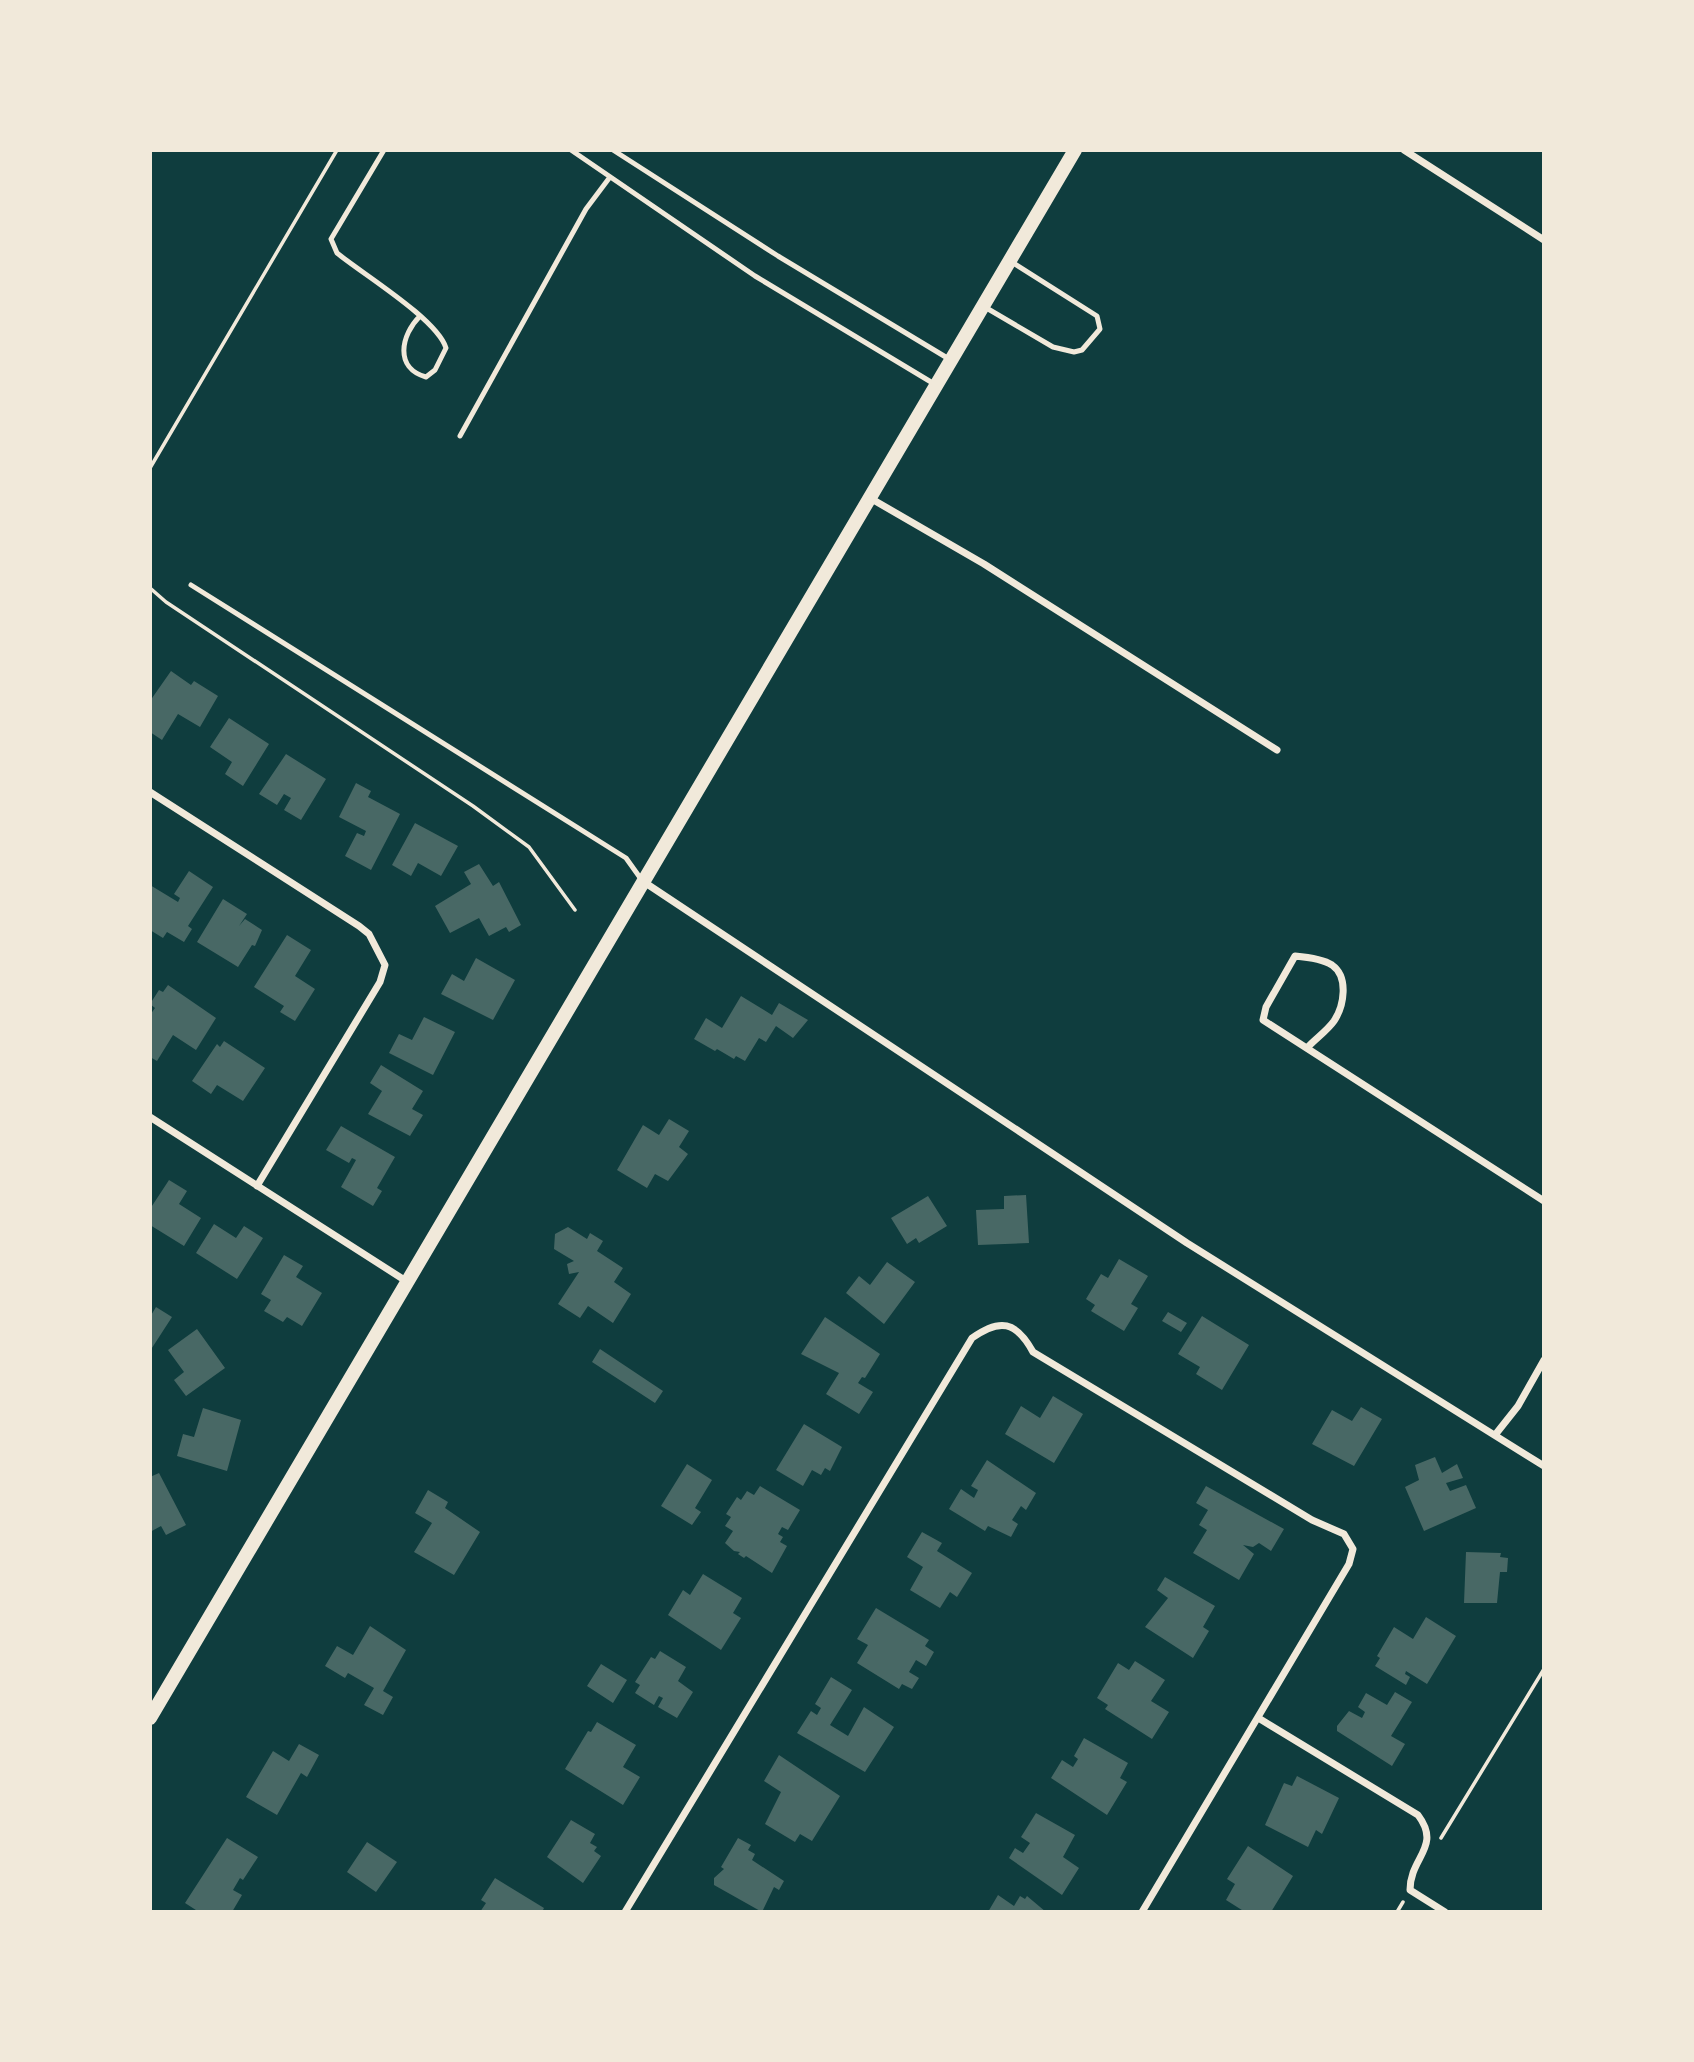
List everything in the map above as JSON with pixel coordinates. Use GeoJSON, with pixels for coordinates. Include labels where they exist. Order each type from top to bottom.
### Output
{"type":"FeatureCollection","features":[{"type":"Feature","properties":{"kind":"main road"},"geometry":{"type":"LineString","coordinates":[[150,1718],[1074,150]]}},
{"type":"Feature","properties":{"kind":"street"},"geometry":{"type":"LineString","coordinates":[[1404,150],[1544,240]]}},
{"type":"Feature","properties":{"kind":"street"},"geometry":{"type":"LineString","coordinates":[[869,498],[984,564],[1277,750]]}},
{"type":"Feature","properties":{"kind":"street"},"geometry":{"type":"LineString","coordinates":[[150,792],[369,933],[385,965],[380,982],[257,1186]]}},
{"type":"Feature","properties":{"kind":"street"},"geometry":{"type":"LineString","coordinates":[[644,883],[1187,1243],[1544,1466]]}},
{"type":"Feature","properties":{"kind":"street"},"geometry":{"type":"LineString","coordinates":[[1307,1048],[1335,1020],[1343,999],[1343,986],[1338,970],[1330,964],[1295,956],[1270,998],[1263,1020],[1544,1201]]}},
{"type":"Feature","properties":{"kind":"street"},"geometry":{"type":"LineString","coordinates":[[150,1117],[406,1281]]}},
{"type":"Feature","properties":{"kind":"street"},"geometry":{"type":"LineString","coordinates":[[625,1912],[972,1338],[989,1326],[1010,1326],[1023,1335],[1032,1352],[1312,1520],[1344,1534],[1353,1549],[1349,1564],[1260,1718],[1142,1912]]}},
{"type":"Feature","properties":{"kind":"street"},"geometry":{"type":"LineString","coordinates":[[1495,1435],[1518,1406],[1544,1360]]}},
{"type":"Feature","properties":{"kind":"street"},"geometry":{"type":"LineString","coordinates":[[1260,1718],[1418,1815],[1427,1828],[1428,1843],[1410,1875],[1410,1889],[1445,1912]]}},
{"type":"Feature","properties":{"kind":"lane"},"geometry":{"type":"LineString","coordinates":[[384,150],[331,239],[337,253],[420,316],[442,335],[446,348],[435,370],[426,377],[416,374],[406,364],[402,353],[407,329],[420,316]]}},
{"type":"Feature","properties":{"kind":"lane"},"geometry":{"type":"LineString","coordinates":[[570,150],[755,276],[937,385]]}},
{"type":"Feature","properties":{"kind":"lane"},"geometry":{"type":"LineString","coordinates":[[613,150],[778,256],[951,360]]}},
{"type":"Feature","properties":{"kind":"lane"},"geometry":{"type":"LineString","coordinates":[[460,436],[586,209],[610,177]]}},
{"type":"Feature","properties":{"kind":"lane"},"geometry":{"type":"LineString","coordinates":[[983,306],[1065,351],[1082,349],[1100,329],[1097,316],[1010,261]]}},
{"type":"Feature","properties":{"kind":"lane"},"geometry":{"type":"LineString","coordinates":[[191,584],[626,858],[644,883]]}},
{"type":"Feature","properties":{"kind":"path"},"geometry":{"type":"LineString","coordinates":[[150,468],[337,150]]}},
{"type":"Feature","properties":{"kind":"path"},"geometry":{"type":"LineString","coordinates":[[150,588],[166,602],[428,776],[529,847],[575,910]]}},
{"type":"Feature","properties":{"kind":"path"},"geometry":{"type":"LineString","coordinates":[[1438,1843],[1544,1669]]}},
{"type":"Feature","properties":{"kind":"path"},"geometry":{"type":"LineString","coordinates":[[1397,1912],[1410,1889]]}},
{"type":"Feature","properties":{"kind":"building"},"geometry":{"type":"Polygon","coordinates":[[[171,671],[191,685],[194,681],[218,696],[200,727],[178,714],[162,740],[150,732],[150,701],[171,671]]]}},
{"type":"Feature","properties":{"kind":"building"},"geometry":{"type":"Polygon","coordinates":[[[229,718],[269,744],[243,786],[225,774],[232,762],[210,747],[229,718]]]}},
{"type":"Feature","properties":{"kind":"building"},"geometry":{"type":"Polygon","coordinates":[[[286,754],[326,779],[301,820],[284,810],[291,798],[284,794],[277,805],[259,794],[286,754]]]}},
{"type":"Feature","properties":{"kind":"building"},"geometry":{"type":"Polygon","coordinates":[[[356,783],[371,791],[368,797],[400,814],[371,870],[345,856],[357,833],[364,836],[366,831],[339,817],[356,783]]]}},
{"type":"Feature","properties":{"kind":"building"},"geometry":{"type":"Polygon","coordinates":[[[415,823],[458,846],[441,876],[418,863],[411,876],[392,865],[415,823]]]}},
{"type":"Feature","properties":{"kind":"building"},"geometry":{"type":"Polygon","coordinates":[[[479,864],[493,886],[499,882],[521,925],[509,932],[506,927],[489,936],[479,918],[450,933],[435,906],[471,884],[464,872],[479,864]]]}},
{"type":"Feature","properties":{"kind":"building"},"geometry":{"type":"Polygon","coordinates":[[[189,871],[213,887],[188,926],[192,929],[184,942],[167,932],[163,938],[150,930],[150,885],[178,902],[180,898],[174,894],[189,871]]]}},
{"type":"Feature","properties":{"kind":"building"},"geometry":{"type":"Polygon","coordinates":[[[223,899],[247,914],[239,926],[245,919],[262,930],[255,946],[252,945],[238,967],[197,942],[223,899]]]}},
{"type":"Feature","properties":{"kind":"building"},"geometry":{"type":"Polygon","coordinates":[[[287,935],[311,950],[295,976],[315,989],[295,1021],[280,1012],[284,1006],[254,987],[287,935]]]}},
{"type":"Feature","properties":{"kind":"building"},"geometry":{"type":"Polygon","coordinates":[[[476,958],[515,980],[493,1020],[441,994],[452,974],[464,981],[476,958]]]}},
{"type":"Feature","properties":{"kind":"building"},"geometry":{"type":"Polygon","coordinates":[[[168,985],[216,1018],[196,1050],[173,1035],[157,1061],[150,1057],[150,1015],[155,1008],[150,1004],[159,990],[163,992],[168,985]]]}},
{"type":"Feature","properties":{"kind":"building"},"geometry":{"type":"Polygon","coordinates":[[[741,996],[772,1015],[779,1003],[808,1020],[793,1038],[776,1026],[766,1042],[759,1038],[745,1061],[736,1056],[734,1059],[717,1049],[715,1051],[694,1039],[706,1018],[722,1028],[741,996]]]}},
{"type":"Feature","properties":{"kind":"building"},"geometry":{"type":"Polygon","coordinates":[[[424,1017],[455,1032],[433,1075],[389,1053],[399,1034],[412,1040],[424,1017]]]}},
{"type":"Feature","properties":{"kind":"building"},"geometry":{"type":"Polygon","coordinates":[[[224,1041],[265,1068],[243,1101],[217,1085],[211,1094],[192,1081],[217,1044],[220,1047],[224,1041]]]}},
{"type":"Feature","properties":{"kind":"building"},"geometry":{"type":"Polygon","coordinates":[[[381,1065],[423,1091],[412,1109],[423,1115],[410,1136],[368,1114],[382,1091],[370,1083],[381,1065]]]}},
{"type":"Feature","properties":{"kind":"building"},"geometry":{"type":"Polygon","coordinates":[[[669,1119],[689,1131],[679,1147],[688,1154],[668,1181],[655,1174],[647,1188],[617,1170],[643,1125],[659,1135],[669,1119]]]}},
{"type":"Feature","properties":{"kind":"building"},"geometry":{"type":"Polygon","coordinates":[[[341,1126],[395,1157],[377,1188],[382,1191],[373,1206],[341,1187],[356,1160],[352,1158],[349,1163],[326,1150],[341,1126]]]}},
{"type":"Feature","properties":{"kind":"building"},"geometry":{"type":"Polygon","coordinates":[[[169,1180],[187,1191],[179,1204],[201,1218],[184,1246],[150,1225],[150,1209],[169,1180]]]}},
{"type":"Feature","properties":{"kind":"building"},"geometry":{"type":"Polygon","coordinates":[[[1026,1195],[1029,1243],[978,1245],[976,1210],[1004,1209],[1004,1196],[1026,1195]]]}},
{"type":"Feature","properties":{"kind":"building"},"geometry":{"type":"Polygon","coordinates":[[[928,1196],[947,1226],[919,1243],[916,1238],[907,1244],[891,1218],[928,1196]]]}},
{"type":"Feature","properties":{"kind":"building"},"geometry":{"type":"Polygon","coordinates":[[[214,1224],[236,1238],[244,1226],[263,1238],[237,1279],[196,1253],[214,1224]]]}},
{"type":"Feature","properties":{"kind":"building"},"geometry":{"type":"Polygon","coordinates":[[[568,1227],[587,1239],[590,1233],[603,1241],[597,1251],[623,1268],[614,1282],[631,1294],[613,1323],[588,1306],[580,1318],[558,1304],[579,1272],[569,1274],[567,1264],[574,1261],[554,1249],[555,1234],[568,1227]]]}},
{"type":"Feature","properties":{"kind":"building"},"geometry":{"type":"Polygon","coordinates":[[[284,1255],[303,1266],[296,1277],[322,1293],[302,1326],[287,1317],[283,1322],[264,1311],[271,1300],[261,1294],[284,1255]]]}},
{"type":"Feature","properties":{"kind":"building"},"geometry":{"type":"Polygon","coordinates":[[[1119,1259],[1148,1276],[1131,1304],[1138,1308],[1124,1331],[1091,1311],[1095,1305],[1086,1299],[1101,1274],[1108,1278],[1119,1259]]]}},
{"type":"Feature","properties":{"kind":"building"},"geometry":{"type":"Polygon","coordinates":[[[887,1262],[915,1282],[884,1324],[846,1293],[859,1276],[870,1285],[887,1262]]]}},
{"type":"Feature","properties":{"kind":"building"},"geometry":{"type":"Polygon","coordinates":[[[156,1307],[172,1317],[150,1351],[150,1317],[156,1307]]]}},
{"type":"Feature","properties":{"kind":"building"},"geometry":{"type":"Polygon","coordinates":[[[1168,1312],[1187,1323],[1181,1332],[1162,1321],[1168,1312]]]}},
{"type":"Feature","properties":{"kind":"building"},"geometry":{"type":"Polygon","coordinates":[[[1202,1316],[1249,1345],[1222,1390],[1196,1374],[1200,1367],[1178,1354],[1202,1316]]]}},
{"type":"Feature","properties":{"kind":"building"},"geometry":{"type":"Polygon","coordinates":[[[825,1317],[880,1354],[865,1378],[862,1377],[858,1383],[873,1392],[859,1414],[826,1394],[839,1373],[801,1354],[825,1317]]]}},
{"type":"Feature","properties":{"kind":"building"},"geometry":{"type":"Polygon","coordinates":[[[197,1329],[225,1368],[186,1396],[174,1380],[184,1372],[168,1350],[197,1329]]]}},
{"type":"Feature","properties":{"kind":"building"},"geometry":{"type":"Polygon","coordinates":[[[600,1349],[663,1391],[655,1403],[592,1362],[600,1349]]]}},
{"type":"Feature","properties":{"kind":"building"},"geometry":{"type":"Polygon","coordinates":[[[1053,1396],[1083,1414],[1054,1463],[1005,1434],[1021,1406],[1040,1418],[1053,1396]]]}},
{"type":"Feature","properties":{"kind":"building"},"geometry":{"type":"Polygon","coordinates":[[[1361,1407],[1382,1419],[1354,1466],[1312,1444],[1332,1410],[1352,1421],[1361,1407]]]}},
{"type":"Feature","properties":{"kind":"building"},"geometry":{"type":"Polygon","coordinates":[[[203,1408],[241,1420],[227,1471],[177,1456],[183,1434],[194,1437],[203,1408]]]}},
{"type":"Feature","properties":{"kind":"building"},"geometry":{"type":"Polygon","coordinates":[[[804,1424],[842,1447],[830,1471],[825,1468],[821,1475],[812,1470],[803,1486],[776,1470],[804,1424]]]}},
{"type":"Feature","properties":{"kind":"building"},"geometry":{"type":"Polygon","coordinates":[[[1435,1457],[1442,1473],[1457,1464],[1463,1478],[1446,1483],[1450,1491],[1466,1485],[1476,1508],[1424,1531],[1405,1487],[1419,1480],[1415,1465],[1435,1457]]]}},
{"type":"Feature","properties":{"kind":"building"},"geometry":{"type":"Polygon","coordinates":[[[987,1460],[1036,1493],[1026,1510],[1021,1506],[1012,1520],[1018,1524],[1011,1537],[988,1526],[985,1531],[949,1509],[961,1489],[974,1498],[978,1490],[971,1486],[987,1460]]]}},
{"type":"Feature","properties":{"kind":"building"},"geometry":{"type":"Polygon","coordinates":[[[687,1464],[712,1480],[695,1508],[701,1512],[692,1525],[661,1506],[687,1464]]]}},
{"type":"Feature","properties":{"kind":"building"},"geometry":{"type":"Polygon","coordinates":[[[159,1473],[186,1525],[166,1535],[161,1526],[150,1532],[150,1477],[159,1473]]]}},
{"type":"Feature","properties":{"kind":"building"},"geometry":{"type":"Polygon","coordinates":[[[760,1486],[800,1510],[788,1530],[782,1527],[778,1534],[783,1537],[780,1542],[787,1546],[772,1573],[746,1556],[744,1558],[738,1554],[740,1552],[734,1551],[725,1543],[733,1531],[725,1526],[731,1517],[726,1514],[737,1497],[741,1500],[747,1491],[754,1495],[760,1486]]]}},
{"type":"Feature","properties":{"kind":"building"},"geometry":{"type":"Polygon","coordinates":[[[1206,1486],[1284,1529],[1271,1551],[1259,1543],[1253,1547],[1243,1545],[1254,1554],[1239,1580],[1193,1553],[1207,1530],[1199,1525],[1208,1510],[1196,1503],[1206,1486]]]}},
{"type":"Feature","properties":{"kind":"building"},"geometry":{"type":"Polygon","coordinates":[[[428,1490],[448,1502],[445,1508],[480,1532],[454,1575],[414,1552],[432,1523],[415,1513],[428,1490]]]}},
{"type":"Feature","properties":{"kind":"building"},"geometry":{"type":"Polygon","coordinates":[[[922,1532],[942,1543],[937,1551],[972,1573],[957,1597],[950,1592],[940,1608],[910,1590],[923,1567],[907,1557],[922,1532]]]}},
{"type":"Feature","properties":{"kind":"building"},"geometry":{"type":"Polygon","coordinates":[[[1466,1552],[1501,1553],[1500,1557],[1508,1558],[1507,1572],[1500,1572],[1497,1603],[1464,1603],[1466,1552]]]}},
{"type":"Feature","properties":{"kind":"building"},"geometry":{"type":"Polygon","coordinates":[[[703,1574],[742,1598],[733,1613],[741,1618],[721,1650],[668,1615],[683,1590],[690,1595],[703,1574]]]}},
{"type":"Feature","properties":{"kind":"building"},"geometry":{"type":"Polygon","coordinates":[[[1165,1577],[1215,1606],[1203,1627],[1209,1631],[1193,1658],[1145,1627],[1168,1598],[1157,1590],[1165,1577]]]}},
{"type":"Feature","properties":{"kind":"building"},"geometry":{"type":"Polygon","coordinates":[[[876,1608],[929,1640],[925,1646],[934,1652],[926,1666],[916,1660],[909,1672],[919,1678],[912,1689],[902,1684],[899,1689],[857,1663],[868,1645],[857,1639],[876,1608]]]}},
{"type":"Feature","properties":{"kind":"building"},"geometry":{"type":"Polygon","coordinates":[[[1426,1617],[1456,1636],[1427,1684],[1406,1671],[1405,1674],[1410,1677],[1406,1685],[1375,1666],[1380,1658],[1377,1656],[1394,1627],[1413,1639],[1426,1617]]]}},
{"type":"Feature","properties":{"kind":"building"},"geometry":{"type":"Polygon","coordinates":[[[370,1626],[406,1650],[383,1691],[393,1697],[383,1715],[364,1705],[374,1688],[348,1673],[345,1678],[325,1666],[337,1646],[353,1655],[370,1626]]]}},
{"type":"Feature","properties":{"kind":"building"},"geometry":{"type":"Polygon","coordinates":[[[660,1651],[686,1667],[678,1681],[693,1692],[677,1718],[658,1707],[663,1698],[659,1696],[654,1705],[635,1693],[640,1685],[635,1682],[651,1657],[655,1659],[660,1651]]]}},
{"type":"Feature","properties":{"kind":"building"},"geometry":{"type":"Polygon","coordinates":[[[1135,1661],[1165,1680],[1151,1701],[1169,1712],[1152,1739],[1105,1709],[1108,1705],[1097,1698],[1118,1663],[1129,1670],[1135,1661]]]}},
{"type":"Feature","properties":{"kind":"building"},"geometry":{"type":"Polygon","coordinates":[[[601,1664],[627,1680],[613,1703],[587,1686],[601,1664]]]}},
{"type":"Feature","properties":{"kind":"building"},"geometry":{"type":"Polygon","coordinates":[[[831,1677],[852,1690],[830,1725],[848,1736],[864,1707],[894,1727],[865,1772],[797,1733],[811,1711],[817,1715],[821,1708],[815,1704],[831,1677]]]}},
{"type":"Feature","properties":{"kind":"building"},"geometry":{"type":"Polygon","coordinates":[[[1395,1692],[1412,1702],[1391,1736],[1405,1744],[1392,1766],[1337,1731],[1337,1726],[1349,1711],[1362,1718],[1365,1712],[1358,1707],[1366,1693],[1387,1705],[1395,1692]]]}},
{"type":"Feature","properties":{"kind":"building"},"geometry":{"type":"Polygon","coordinates":[[[597,1722],[636,1745],[623,1767],[640,1777],[623,1805],[565,1769],[588,1731],[591,1732],[597,1722]]]}},
{"type":"Feature","properties":{"kind":"building"},"geometry":{"type":"Polygon","coordinates":[[[1084,1738],[1128,1763],[1120,1778],[1127,1782],[1107,1815],[1051,1778],[1062,1760],[1073,1767],[1078,1759],[1074,1756],[1084,1738]]]}},
{"type":"Feature","properties":{"kind":"building"},"geometry":{"type":"Polygon","coordinates":[[[299,1744],[319,1755],[307,1777],[301,1773],[277,1815],[246,1797],[273,1751],[289,1761],[299,1744]]]}},
{"type":"Feature","properties":{"kind":"building"},"geometry":{"type":"Polygon","coordinates":[[[779,1755],[840,1796],[812,1841],[800,1834],[795,1842],[765,1824],[781,1792],[764,1781],[779,1755]]]}},
{"type":"Feature","properties":{"kind":"building"},"geometry":{"type":"Polygon","coordinates":[[[1297,1776],[1339,1798],[1322,1834],[1316,1830],[1308,1847],[1265,1825],[1284,1783],[1292,1786],[1297,1776]]]}},
{"type":"Feature","properties":{"kind":"building"},"geometry":{"type":"Polygon","coordinates":[[[1036,1813],[1075,1835],[1063,1857],[1079,1868],[1062,1895],[1009,1858],[1015,1848],[1023,1853],[1030,1843],[1021,1837],[1036,1813]]]}},
{"type":"Feature","properties":{"kind":"building"},"geometry":{"type":"Polygon","coordinates":[[[571,1820],[595,1834],[590,1843],[597,1847],[594,1851],[601,1856],[583,1883],[547,1857],[571,1820]]]}},
{"type":"Feature","properties":{"kind":"building"},"geometry":{"type":"Polygon","coordinates":[[[227,1838],[258,1857],[233,1890],[242,1895],[232,1912],[199,1912],[185,1903],[227,1838]]]}},
{"type":"Feature","properties":{"kind":"building"},"geometry":{"type":"Polygon","coordinates":[[[738,1838],[751,1845],[748,1850],[755,1854],[752,1860],[784,1881],[779,1890],[774,1887],[762,1912],[714,1885],[714,1878],[724,1869],[721,1867],[738,1838]]]}},
{"type":"Feature","properties":{"kind":"building"},"geometry":{"type":"Polygon","coordinates":[[[367,1842],[397,1862],[376,1892],[347,1872],[367,1842]]]}},
{"type":"Feature","properties":{"kind":"building"},"geometry":{"type":"Polygon","coordinates":[[[1248,1846],[1293,1876],[1271,1912],[1245,1912],[1226,1900],[1235,1884],[1227,1879],[1248,1846]]]}},
{"type":"Feature","properties":{"kind":"building"},"geometry":{"type":"Polygon","coordinates":[[[495,1878],[544,1908],[542,1912],[480,1912],[486,1903],[481,1900],[495,1878]]]}},
{"type":"Feature","properties":{"kind":"building"},"geometry":{"type":"Polygon","coordinates":[[[998,1895],[1014,1906],[1020,1896],[1025,1899],[1027,1896],[1046,1912],[988,1912],[998,1895]]]}}]}
